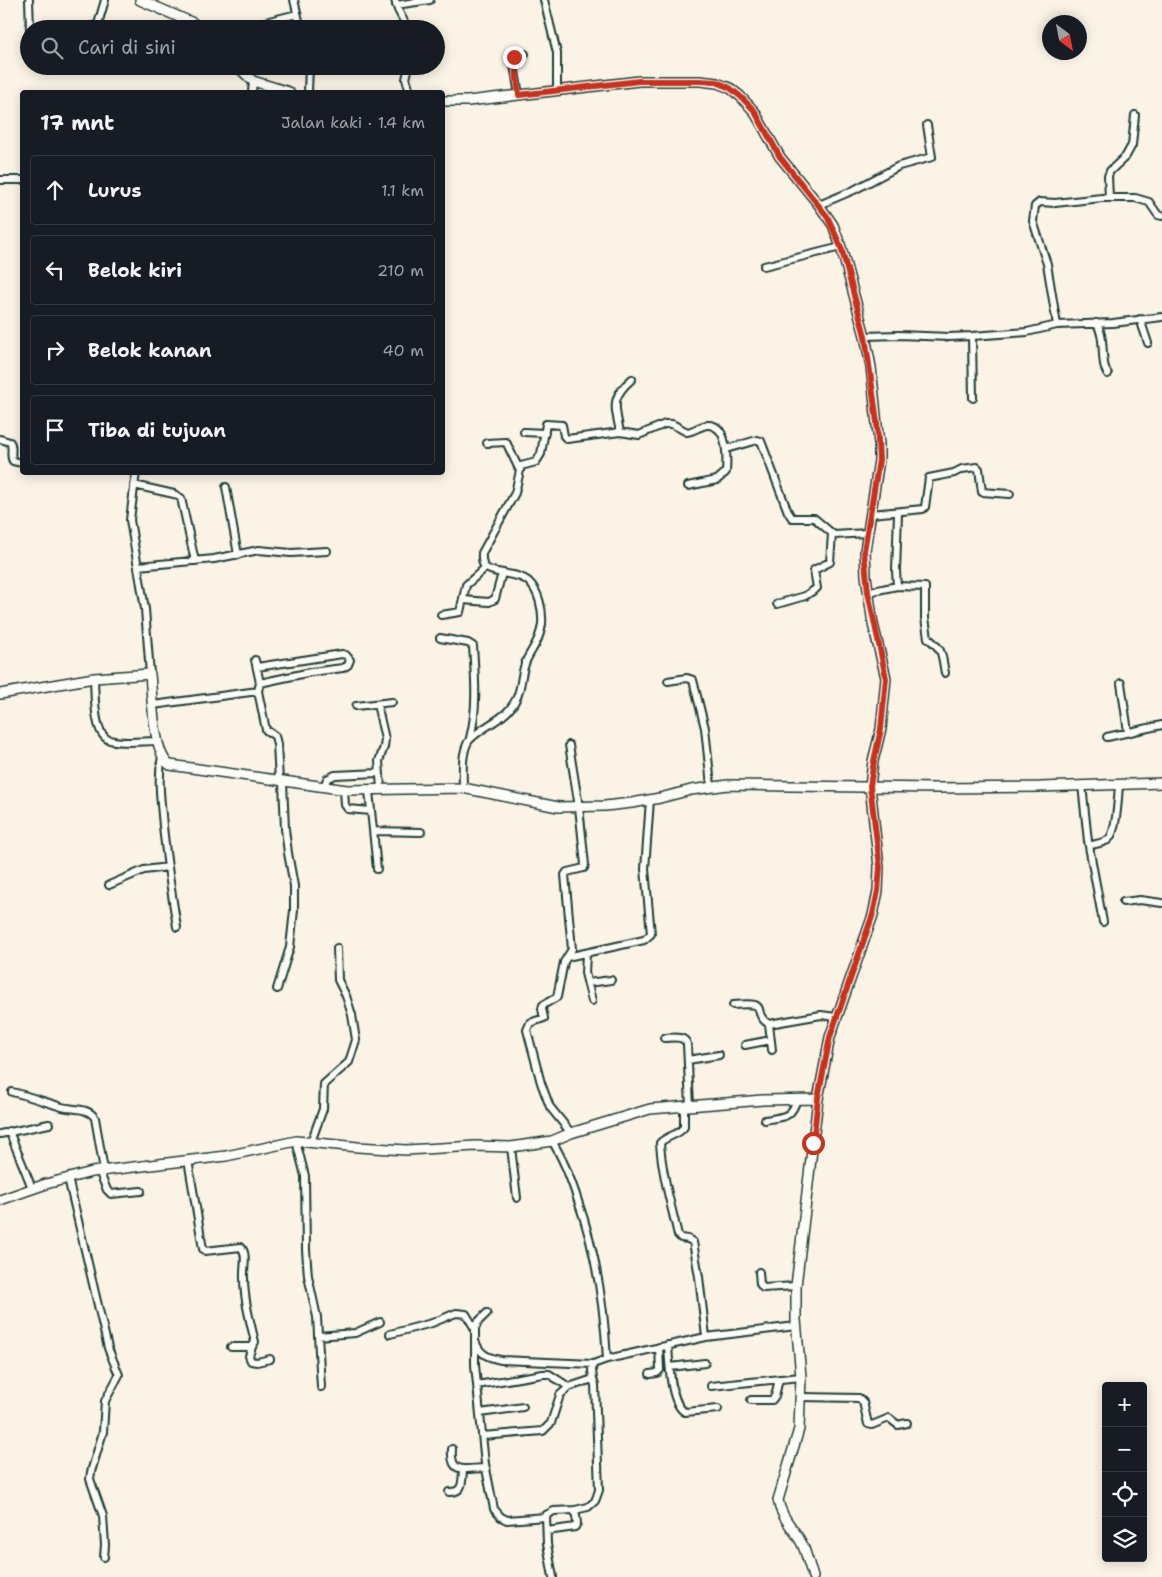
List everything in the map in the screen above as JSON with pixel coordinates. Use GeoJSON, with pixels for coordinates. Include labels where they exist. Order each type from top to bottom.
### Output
{"type":"FeatureCollection","features":[{"type":"Feature","properties":{"kind":"street"},"geometry":{"type":"LineString","coordinates":[[29,0],[30,20]]}},
{"type":"Feature","properties":{"kind":"street"},"geometry":{"type":"LineString","coordinates":[[99,20],[105,0]]}},
{"type":"Feature","properties":{"kind":"street"},"geometry":{"type":"LineString","coordinates":[[140,0],[186,20]]}},
{"type":"Feature","properties":{"kind":"street"},"geometry":{"type":"LineString","coordinates":[[294,0],[299,20]]}},
{"type":"Feature","properties":{"kind":"street"},"geometry":{"type":"LineString","coordinates":[[404,20],[396,2],[430,0]]}},
{"type":"Feature","properties":{"kind":"street"},"geometry":{"type":"LineString","coordinates":[[544,0],[557,53],[557,90]]}},
{"type":"Feature","properties":{"kind":"street"},"geometry":{"type":"LineString","coordinates":[[273,20],[297,14]]}},
{"type":"Feature","properties":{"kind":"street"},"geometry":{"type":"LineString","coordinates":[[519,95],[513,59],[517,55],[525,54]]}},
{"type":"Feature","properties":{"kind":"street"},"geometry":{"type":"LineString","coordinates":[[247,75],[253,81],[282,90]]}},
{"type":"Feature","properties":{"kind":"street"},"geometry":{"type":"LineString","coordinates":[[308,90],[309,75]]}},
{"type":"Feature","properties":{"kind":"street"},"geometry":{"type":"LineString","coordinates":[[407,75],[406,79],[409,90]]}},
{"type":"Feature","properties":{"kind":"street"},"geometry":{"type":"LineString","coordinates":[[252,90],[253,81]]}},
{"type":"Feature","properties":{"kind":"street"},"geometry":{"type":"LineString","coordinates":[[445,100],[468,101],[639,81],[717,82],[730,88],[754,110],[780,157],[833,225],[841,247],[865,336],[879,444],[879,460],[864,551],[868,592],[886,678],[881,729],[870,786],[880,867],[878,891],[873,914],[830,1037],[818,1098],[796,1286],[796,1326],[801,1377],[799,1429],[778,1500],[779,1508],[786,1521],[803,1545],[812,1577]]}},
{"type":"Feature","properties":{"kind":"street"},"geometry":{"type":"LineString","coordinates":[[1109,198],[1108,176],[1110,171],[1126,156],[1132,145],[1135,114]]}},
{"type":"Feature","properties":{"kind":"street"},"geometry":{"type":"LineString","coordinates":[[819,205],[854,190],[899,166],[932,158],[927,125]]}},
{"type":"Feature","properties":{"kind":"street"},"geometry":{"type":"LineString","coordinates":[[0,180],[20,180]]}},
{"type":"Feature","properties":{"kind":"street"},"geometry":{"type":"LineString","coordinates":[[1056,325],[1047,264],[1033,221],[1035,206],[1040,202],[1055,203],[1109,198],[1135,198],[1149,202],[1158,215],[1162,216]]}},
{"type":"Feature","properties":{"kind":"street"},"geometry":{"type":"LineString","coordinates":[[764,266],[841,247]]}},
{"type":"Feature","properties":{"kind":"street"},"geometry":{"type":"LineString","coordinates":[[865,336],[899,335],[949,338],[1028,332],[1056,325],[1162,317]]}},
{"type":"Feature","properties":{"kind":"street"},"geometry":{"type":"LineString","coordinates":[[1140,319],[1148,343]]}},
{"type":"Feature","properties":{"kind":"street"},"geometry":{"type":"LineString","coordinates":[[1096,323],[1102,336],[1105,368],[1108,374]]}},
{"type":"Feature","properties":{"kind":"street"},"geometry":{"type":"LineString","coordinates":[[972,336],[973,398]]}},
{"type":"Feature","properties":{"kind":"street"},"geometry":{"type":"LineString","coordinates":[[620,432],[616,408],[617,396],[620,390],[632,379]]}},
{"type":"Feature","properties":{"kind":"street"},"geometry":{"type":"LineString","coordinates":[[470,738],[495,722],[515,702],[520,692],[527,661],[534,650],[542,625],[542,612],[534,588],[527,580],[485,568],[482,562],[482,553],[515,493],[522,465],[533,464],[539,458],[547,424],[562,425],[564,436],[567,439],[620,432],[639,435],[656,426],[672,424],[687,432],[708,425],[719,429],[726,449],[726,472],[722,478],[688,486]]}},
{"type":"Feature","properties":{"kind":"street"},"geometry":{"type":"LineString","coordinates":[[524,432],[544,433]]}},
{"type":"Feature","properties":{"kind":"street"},"geometry":{"type":"LineString","coordinates":[[0,439],[10,442],[12,446],[12,460],[20,463]]}},
{"type":"Feature","properties":{"kind":"street"},"geometry":{"type":"LineString","coordinates":[[726,449],[757,440],[761,441],[792,518],[814,518],[832,534],[838,536],[867,533]]}},
{"type":"Feature","properties":{"kind":"street"},"geometry":{"type":"LineString","coordinates":[[487,443],[506,442],[520,471]]}},
{"type":"Feature","properties":{"kind":"street"},"geometry":{"type":"LineString","coordinates":[[871,514],[898,513],[925,508],[930,477],[954,474],[962,469],[977,467],[979,469],[981,491],[1010,494]]}},
{"type":"Feature","properties":{"kind":"street"},"geometry":{"type":"LineString","coordinates":[[136,475],[130,520],[145,609],[157,741],[162,756],[170,765],[344,790],[463,788],[558,807],[605,806],[650,800],[711,786],[728,785],[1040,787],[1162,783]]}},
{"type":"Feature","properties":{"kind":"street"},"geometry":{"type":"LineString","coordinates":[[134,485],[174,494],[180,498],[195,561]]}},
{"type":"Feature","properties":{"kind":"street"},"geometry":{"type":"LineString","coordinates":[[226,487],[238,555]]}},
{"type":"Feature","properties":{"kind":"street"},"geometry":{"type":"LineString","coordinates":[[897,586],[898,513]]}},
{"type":"Feature","properties":{"kind":"street"},"geometry":{"type":"LineString","coordinates":[[777,604],[805,596],[816,588],[814,570],[830,562],[832,534]]}},
{"type":"Feature","properties":{"kind":"street"},"geometry":{"type":"LineString","coordinates":[[138,566],[195,561],[268,550],[291,553],[327,551]]}},
{"type":"Feature","properties":{"kind":"street"},"geometry":{"type":"LineString","coordinates":[[441,615],[458,614],[461,610],[466,585],[485,568]]}},
{"type":"Feature","properties":{"kind":"street"},"geometry":{"type":"LineString","coordinates":[[463,600],[488,602],[494,599],[502,573]]}},
{"type":"Feature","properties":{"kind":"street"},"geometry":{"type":"LineString","coordinates":[[868,592],[897,586],[923,586],[926,588],[925,618],[928,638],[940,650],[945,673]]}},
{"type":"Feature","properties":{"kind":"street"},"geometry":{"type":"LineString","coordinates":[[440,638],[468,642],[473,646],[477,689],[474,724],[464,755],[463,788]]}},
{"type":"Feature","properties":{"kind":"street"},"geometry":{"type":"LineString","coordinates":[[260,683],[311,672],[343,668],[348,665],[350,660],[346,655],[342,654],[256,663],[260,683],[258,691],[266,730],[275,736],[277,744],[285,829],[294,886],[294,910],[290,947],[277,989]]}},
{"type":"Feature","properties":{"kind":"street"},"geometry":{"type":"LineString","coordinates":[[0,694],[94,678],[150,674]]}},
{"type":"Feature","properties":{"kind":"street"},"geometry":{"type":"LineString","coordinates":[[94,678],[98,725],[103,736],[110,741],[157,741]]}},
{"type":"Feature","properties":{"kind":"street"},"geometry":{"type":"LineString","coordinates":[[668,680],[687,678],[692,680],[705,728],[711,786]]}},
{"type":"Feature","properties":{"kind":"street"},"geometry":{"type":"LineString","coordinates":[[1121,683],[1128,732]]}},
{"type":"Feature","properties":{"kind":"street"},"geometry":{"type":"LineString","coordinates":[[153,705],[258,691]]}},
{"type":"Feature","properties":{"kind":"street"},"geometry":{"type":"LineString","coordinates":[[356,706],[392,702]]}},
{"type":"Feature","properties":{"kind":"street"},"geometry":{"type":"LineString","coordinates":[[377,704],[385,739],[380,756],[381,790]]}},
{"type":"Feature","properties":{"kind":"street"},"geometry":{"type":"LineString","coordinates":[[1107,737],[1162,725]]}},
{"type":"Feature","properties":{"kind":"street"},"geometry":{"type":"LineString","coordinates":[[569,745],[579,807],[585,865],[584,868],[567,872],[565,875],[572,949],[564,962],[558,997],[543,1005],[544,1018],[530,1023],[527,1030],[540,1083],[550,1107],[571,1133]]}},
{"type":"Feature","properties":{"kind":"street"},"geometry":{"type":"LineString","coordinates":[[162,756],[159,769],[159,783],[177,927]]}},
{"type":"Feature","properties":{"kind":"street"},"geometry":{"type":"LineString","coordinates":[[324,787],[327,780],[335,775],[379,773]]}},
{"type":"Feature","properties":{"kind":"street"},"geometry":{"type":"LineString","coordinates":[[1089,846],[1104,842],[1111,835],[1119,784]]}},
{"type":"Feature","properties":{"kind":"street"},"geometry":{"type":"LineString","coordinates":[[1082,785],[1089,846],[1103,922]]}},
{"type":"Feature","properties":{"kind":"street"},"geometry":{"type":"LineString","coordinates":[[344,790],[344,805],[348,809],[370,811]]}},
{"type":"Feature","properties":{"kind":"street"},"geometry":{"type":"LineString","coordinates":[[370,790],[370,811],[374,831],[377,869]]}},
{"type":"Feature","properties":{"kind":"street"},"geometry":{"type":"LineString","coordinates":[[568,957],[644,940],[651,934],[645,868],[650,800]]}},
{"type":"Feature","properties":{"kind":"street"},"geometry":{"type":"LineString","coordinates":[[374,831],[421,832]]}},
{"type":"Feature","properties":{"kind":"street"},"geometry":{"type":"LineString","coordinates":[[109,885],[144,870],[168,867]]}},
{"type":"Feature","properties":{"kind":"street"},"geometry":{"type":"LineString","coordinates":[[1123,902],[1140,900],[1162,903]]}},
{"type":"Feature","properties":{"kind":"street"},"geometry":{"type":"LineString","coordinates":[[311,1142],[323,1109],[324,1084],[349,1062],[356,1040],[352,1015],[338,980],[337,948]]}},
{"type":"Feature","properties":{"kind":"street"},"geometry":{"type":"LineString","coordinates":[[586,954],[585,973],[592,1000]]}},
{"type":"Feature","properties":{"kind":"street"},"geometry":{"type":"LineString","coordinates":[[588,983],[610,980]]}},
{"type":"Feature","properties":{"kind":"street"},"geometry":{"type":"LineString","coordinates":[[733,1005],[750,1003],[759,1007],[763,1019],[769,1024],[772,1050]]}},
{"type":"Feature","properties":{"kind":"street"},"geometry":{"type":"LineString","coordinates":[[769,1024],[821,1015],[836,1017]]}},
{"type":"Feature","properties":{"kind":"street"},"geometry":{"type":"LineString","coordinates":[[664,1038],[682,1038],[686,1040],[688,1060],[687,1106],[684,1127],[681,1132],[660,1143],[665,1181],[678,1235],[681,1238],[691,1240],[694,1248],[706,1337]]}},
{"type":"Feature","properties":{"kind":"street"},"geometry":{"type":"LineString","coordinates":[[744,1045],[771,1040]]}},
{"type":"Feature","properties":{"kind":"street"},"geometry":{"type":"LineString","coordinates":[[688,1060],[719,1055]]}},
{"type":"Feature","properties":{"kind":"street"},"geometry":{"type":"LineString","coordinates":[[12,1092],[92,1113],[95,1118],[102,1171],[111,1194],[141,1191]]}},
{"type":"Feature","properties":{"kind":"street"},"geometry":{"type":"LineString","coordinates":[[0,1200],[32,1188],[102,1171],[226,1156],[296,1141],[406,1150],[476,1146],[511,1147],[552,1141],[571,1133],[650,1109],[818,1098]]}},
{"type":"Feature","properties":{"kind":"street"},"geometry":{"type":"LineString","coordinates":[[765,1120],[788,1115],[793,1112],[797,1099]]}},
{"type":"Feature","properties":{"kind":"street"},"geometry":{"type":"LineString","coordinates":[[0,1134],[49,1124]]}},
{"type":"Feature","properties":{"kind":"street"},"geometry":{"type":"LineString","coordinates":[[9,1132],[32,1188]]}},
{"type":"Feature","properties":{"kind":"street"},"geometry":{"type":"LineString","coordinates":[[296,1141],[305,1176],[306,1250],[308,1276],[317,1317],[321,1387]]}},
{"type":"Feature","properties":{"kind":"street"},"geometry":{"type":"LineString","coordinates":[[552,1141],[563,1158],[593,1246],[606,1330],[607,1359]]}},
{"type":"Feature","properties":{"kind":"street"},"geometry":{"type":"LineString","coordinates":[[511,1147],[518,1198]]}},
{"type":"Feature","properties":{"kind":"street"},"geometry":{"type":"LineString","coordinates":[[188,1160],[203,1249],[205,1251],[242,1247],[245,1252],[244,1280],[247,1307],[255,1342],[249,1356],[251,1361],[257,1362],[270,1359]]}},
{"type":"Feature","properties":{"kind":"street"},"geometry":{"type":"LineString","coordinates":[[68,1178],[108,1348],[119,1375],[106,1401],[103,1432],[90,1479],[103,1516],[104,1557]]}},
{"type":"Feature","properties":{"kind":"street"},"geometry":{"type":"LineString","coordinates":[[759,1272],[760,1284],[763,1288],[796,1286]]}},
{"type":"Feature","properties":{"kind":"street"},"geometry":{"type":"LineString","coordinates":[[390,1334],[432,1323],[456,1313],[466,1314],[476,1329]]}},
{"type":"Feature","properties":{"kind":"street"},"geometry":{"type":"LineString","coordinates":[[487,1313],[478,1322],[476,1329],[475,1365],[486,1468],[494,1509],[501,1517],[507,1520],[546,1518]]}},
{"type":"Feature","properties":{"kind":"street"},"geometry":{"type":"LineString","coordinates":[[318,1336],[356,1334],[380,1322]]}},
{"type":"Feature","properties":{"kind":"street"},"geometry":{"type":"LineString","coordinates":[[476,1342],[483,1354],[490,1358],[593,1364],[607,1359],[706,1337],[796,1326]]}},
{"type":"Feature","properties":{"kind":"street"},"geometry":{"type":"LineString","coordinates":[[668,1345],[672,1383],[679,1407],[686,1412],[718,1409]]}},
{"type":"Feature","properties":{"kind":"street"},"geometry":{"type":"LineString","coordinates":[[232,1347],[252,1347]]}},
{"type":"Feature","properties":{"kind":"street"},"geometry":{"type":"LineString","coordinates":[[650,1374],[657,1373],[660,1370],[659,1347]]}},
{"type":"Feature","properties":{"kind":"street"},"geometry":{"type":"LineString","coordinates":[[670,1367],[705,1363]]}},
{"type":"Feature","properties":{"kind":"street"},"geometry":{"type":"LineString","coordinates":[[553,1577],[546,1531],[546,1518],[550,1512],[576,1510],[592,1504],[599,1490],[593,1364]]}},
{"type":"Feature","properties":{"kind":"street"},"geometry":{"type":"LineString","coordinates":[[477,1384],[549,1374],[569,1387]]}},
{"type":"Feature","properties":{"kind":"street"},"geometry":{"type":"LineString","coordinates":[[711,1386],[801,1377]]}},
{"type":"Feature","properties":{"kind":"street"},"geometry":{"type":"LineString","coordinates":[[482,1436],[543,1430],[551,1423],[560,1394],[569,1387],[593,1379]]}},
{"type":"Feature","properties":{"kind":"street"},"geometry":{"type":"LineString","coordinates":[[751,1400],[770,1401],[774,1399],[779,1379]]}},
{"type":"Feature","properties":{"kind":"street"},"geometry":{"type":"LineString","coordinates":[[801,1397],[859,1398],[863,1402],[868,1424],[872,1425],[889,1418],[898,1425],[907,1424]]}},
{"type":"Feature","properties":{"kind":"street"},"geometry":{"type":"LineString","coordinates":[[480,1413],[523,1407]]}},
{"type":"Feature","properties":{"kind":"street"},"geometry":{"type":"LineString","coordinates":[[452,1449],[451,1460],[460,1469],[486,1468]]}},
{"type":"Feature","properties":{"kind":"street"},"geometry":{"type":"LineString","coordinates":[[449,1492],[455,1493],[461,1488],[463,1468]]}},
{"type":"Feature","properties":{"kind":"street"},"geometry":{"type":"LineString","coordinates":[[546,1531],[574,1526],[577,1523],[576,1510]]}},
{"type":"Feature","properties":{"kind":"route"},"geometry":{"type":"LineString","coordinates":[[514,57],[513,63],[519,95],[639,81],[717,82],[730,88],[754,110],[780,157],[833,225],[841,247],[865,336],[877,422],[879,460],[864,551],[873,624],[886,678],[885,704],[870,786],[880,867],[878,891],[873,914],[830,1037],[818,1098],[813,1143]]}}]}
